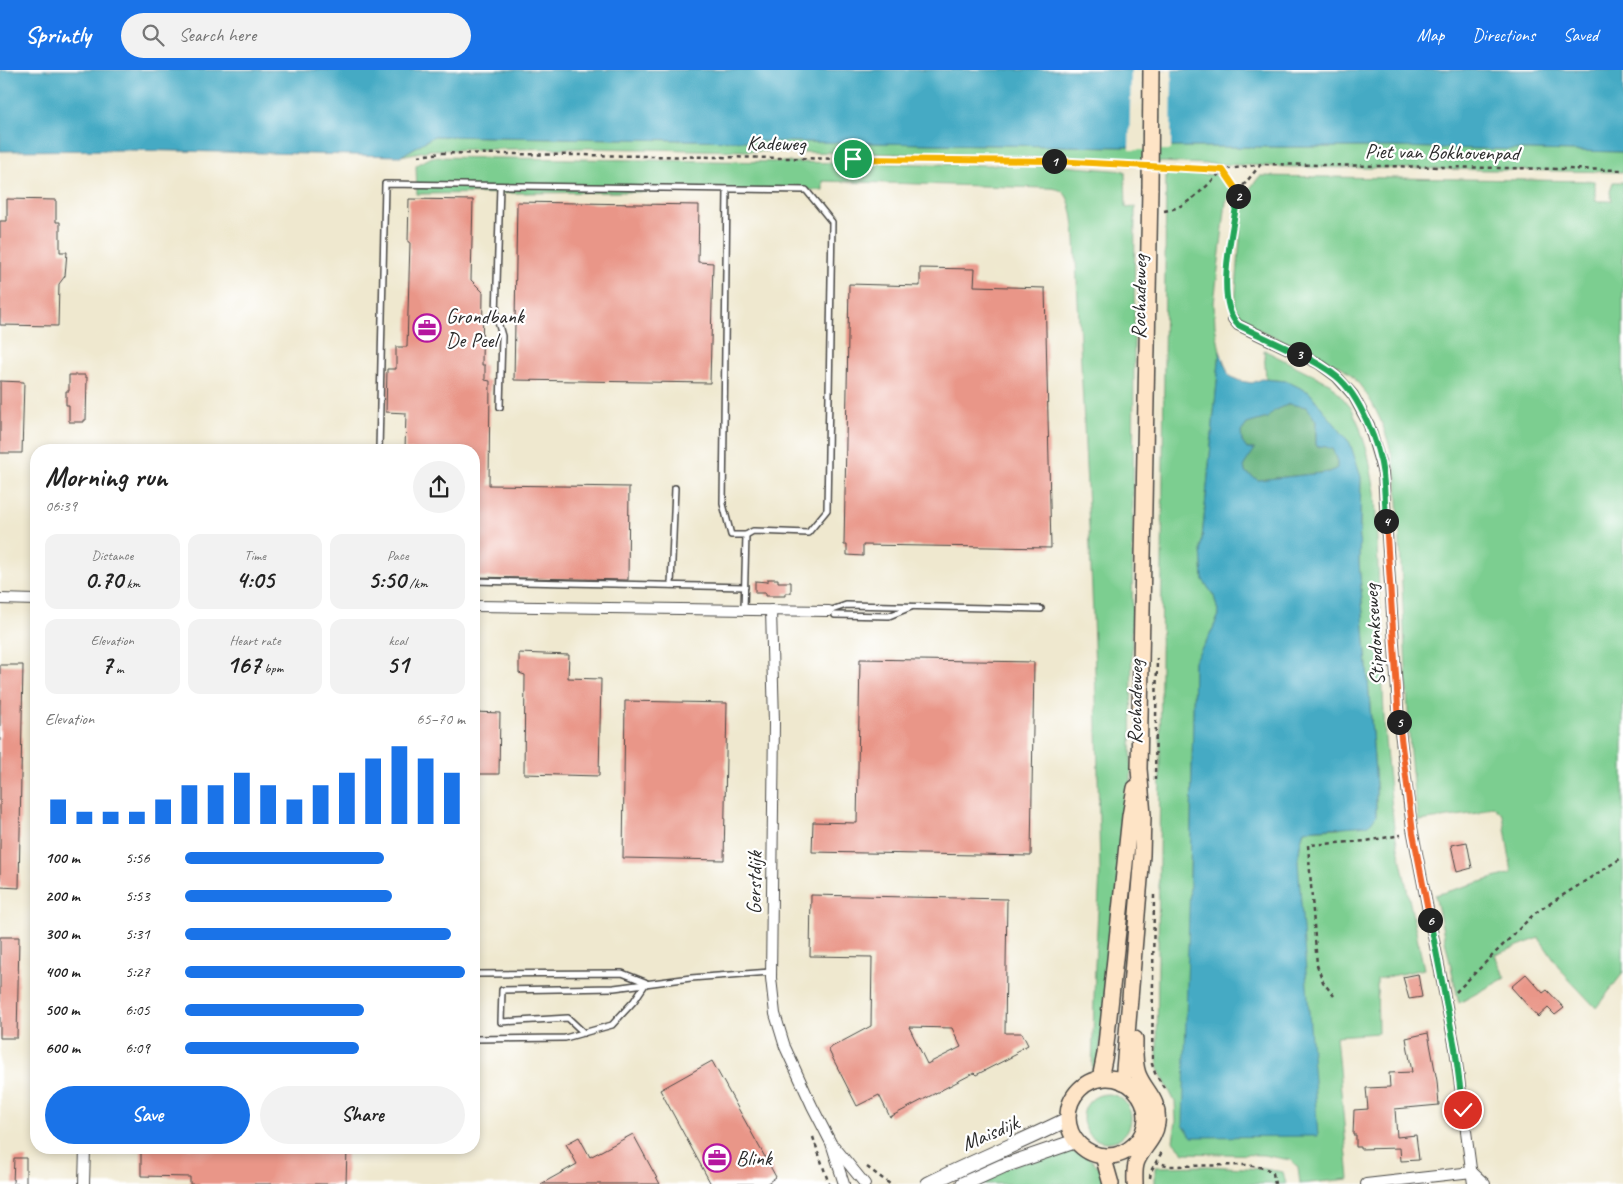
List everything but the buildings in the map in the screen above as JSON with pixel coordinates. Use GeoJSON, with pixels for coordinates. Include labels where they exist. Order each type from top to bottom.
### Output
{"type":"FeatureCollection","features":[{"type":"Feature","properties":{"kind":"main road","name":"Rochadeweg"},"geometry":{"type":"LineString","coordinates":[[1123,1082],[1142,855],[1143,815],[1139,769],[1151,70]]}},
{"type":"Feature","properties":{"kind":"main road","name":"Rochadeweg"},"geometry":{"type":"LineString","coordinates":[[1100,1079],[1113,992],[1130,816],[1139,769]]}},
{"type":"Feature","properties":{"kind":"main road"},"geometry":{"type":"LineString","coordinates":[[1132,990],[1136,1068],[1153,1098],[1157,1114],[1154,1136],[1137,1161],[1135,1184]]}},
{"type":"Feature","properties":{"kind":"main road"},"geometry":{"type":"LineString","coordinates":[[1112,1078],[1123,1082],[1140,1096],[1144,1104],[1146,1117],[1144,1132],[1136,1144],[1124,1153],[1114,1156],[1103,1156],[1088,1151],[1076,1141],[1070,1131],[1068,1119],[1070,1105],[1076,1093],[1085,1085],[1100,1079],[1112,1078]]}},
{"type":"Feature","properties":{"kind":"main road"},"geometry":{"type":"LineString","coordinates":[[1124,1153],[1128,1184]]}},
{"type":"Feature","properties":{"kind":"main road"},"geometry":{"type":"LineString","coordinates":[[1103,1156],[1111,1184]]}},
{"type":"Feature","properties":{"kind":"street","name":"Stipdonkseweg"},"geometry":{"type":"LineString","coordinates":[[1232,320],[1238,325],[1318,363],[1337,377],[1353,395],[1370,425],[1383,474],[1399,723],[1413,833],[1455,1048],[1473,1184]]}},
{"type":"Feature","properties":{"kind":"street"},"geometry":{"type":"LineString","coordinates":[[0,599],[30,600]]}},
{"type":"Feature","properties":{"kind":"street"},"geometry":{"type":"LineString","coordinates":[[480,606],[771,610],[832,613]]}},
{"type":"Feature","properties":{"kind":"street","name":"Gerstdijk"},"geometry":{"type":"LineString","coordinates":[[771,610],[774,722],[772,972],[775,1014],[785,1047],[812,1106],[832,1143],[865,1184]]}},
{"type":"Feature","properties":{"kind":"street","name":"Maisdijk"},"geometry":{"type":"LineString","coordinates":[[928,1184],[1068,1119]]}},
{"type":"Feature","properties":{"kind":"street","name":"Maisdijk"},"geometry":{"type":"LineString","coordinates":[[962,1184],[1003,1166],[1076,1141]]}},
{"type":"Feature","properties":{"kind":"street","name":"Gerstdijk"},"geometry":{"type":"LineString","coordinates":[[832,1143],[844,1184]]}},
{"type":"Feature","properties":{"kind":"street"},"geometry":{"type":"LineString","coordinates":[[84,1184],[85,1154]]}},
{"type":"Feature","properties":{"kind":"street"},"geometry":{"type":"LineString","coordinates":[[1366,1184],[1472,1172],[1485,1184]]}},
{"type":"Feature","properties":{"kind":"lane"},"geometry":{"type":"LineString","coordinates":[[379,444],[385,184],[806,190],[832,222],[827,510],[808,533],[753,531],[746,536],[731,535],[723,504],[727,189]]}},
{"type":"Feature","properties":{"kind":"lane"},"geometry":{"type":"LineString","coordinates":[[500,186],[496,315],[502,336],[500,407]]}},
{"type":"Feature","properties":{"kind":"lane"},"geometry":{"type":"LineString","coordinates":[[672,585],[675,488]]}},
{"type":"Feature","properties":{"kind":"lane"},"geometry":{"type":"LineString","coordinates":[[744,610],[746,536]]}},
{"type":"Feature","properties":{"kind":"lane"},"geometry":{"type":"LineString","coordinates":[[480,581],[745,586]]}},
{"type":"Feature","properties":{"kind":"lane"},"geometry":{"type":"LineString","coordinates":[[832,613],[846,605],[1041,609]]}},
{"type":"Feature","properties":{"kind":"lane"},"geometry":{"type":"LineString","coordinates":[[832,613],[889,616],[913,606]]}},
{"type":"Feature","properties":{"kind":"lane"},"geometry":{"type":"LineString","coordinates":[[584,1033],[568,1018],[502,1022],[502,990],[614,988],[691,978],[772,972]]}},
{"type":"Feature","properties":{"kind":"lane"},"geometry":{"type":"LineString","coordinates":[[480,974],[622,973],[646,983]]}},
{"type":"Feature","properties":{"kind":"lane"},"geometry":{"type":"LineString","coordinates":[[480,1039],[565,1038],[612,1025],[646,983]]}},
{"type":"Feature","properties":{"kind":"path","name":"Kadeweg"},"geometry":{"type":"LineString","coordinates":[[418,156],[441,153],[1059,162],[1146,166]]}},
{"type":"Feature","properties":{"kind":"path","name":"Piet van Bokhovenpad"},"geometry":{"type":"LineString","coordinates":[[1223,170],[1261,164],[1623,170]]}},
{"type":"Feature","properties":{"kind":"path"},"geometry":{"type":"LineString","coordinates":[[1232,320],[1225,292],[1230,238],[1238,192],[1261,164]]}},
{"type":"Feature","properties":{"kind":"path"},"geometry":{"type":"LineString","coordinates":[[1156,167],[1223,170]]}},
{"type":"Feature","properties":{"kind":"path"},"geometry":{"type":"LineString","coordinates":[[1223,170],[1238,192]]}},
{"type":"Feature","properties":{"kind":"path"},"geometry":{"type":"LineString","coordinates":[[1161,211],[1174,210],[1192,199],[1223,170]]}},
{"type":"Feature","properties":{"kind":"path","name":"Rochadeweg"},"geometry":{"type":"LineString","coordinates":[[1155,786],[1157,657]]}},
{"type":"Feature","properties":{"kind":"path"},"geometry":{"type":"LineString","coordinates":[[1334,996],[1323,982],[1317,965],[1308,845],[1366,841],[1413,833]]}},
{"type":"Feature","properties":{"kind":"path"},"geometry":{"type":"LineString","coordinates":[[1446,1003],[1535,914],[1623,857]]}},
{"type":"Feature","properties":{"kind":"path"},"geometry":{"type":"LineString","coordinates":[[1154,895],[1152,1064],[1168,1096]]}},
{"type":"Feature","properties":{"kind":"path"},"geometry":{"type":"LineString","coordinates":[[1150,1184],[1151,1171],[1166,1144]]}},
{"type":"Feature","properties":{"kind":"path"},"geometry":{"type":"LineString","coordinates":[[1155,1162],[1170,1166],[1246,1165],[1265,1168],[1273,1173],[1276,1184]]}},
{"type":"Feature","properties":{"kind":"green space"},"geometry":{"type":"Polygon","coordinates":[[[434,136],[1123,147],[1394,147],[1623,152],[1623,172],[1295,167],[963,155],[587,148],[430,150],[401,156],[434,136]]]}},
{"type":"Feature","properties":{"kind":"green space"},"geometry":{"type":"Polygon","coordinates":[[[432,157],[1062,166],[1125,171],[1126,208],[1135,207],[1131,782],[1098,1064],[1092,1071],[1100,874],[1097,725],[1074,224],[1067,197],[1063,192],[1051,188],[823,181],[823,190],[417,194],[416,165],[432,157]]]}},
{"type":"Feature","properties":{"kind":"green space"},"geometry":{"type":"Polygon","coordinates":[[[1166,173],[1223,175],[1233,190],[1226,202],[1214,303],[1215,326],[1220,351],[1201,549],[1203,580],[1214,596],[1219,615],[1210,635],[1194,661],[1190,877],[1298,861],[1304,830],[1339,828],[1376,816],[1376,786],[1359,562],[1361,477],[1349,443],[1309,392],[1286,381],[1266,379],[1264,350],[1331,384],[1352,409],[1368,454],[1375,492],[1385,740],[1394,828],[1424,969],[1377,979],[1378,1033],[1336,1036],[1349,1179],[1300,1184],[1298,1167],[1290,1160],[1263,1155],[1184,1153],[1173,1141],[1176,1121],[1175,1102],[1158,1069],[1166,173]]]}},
{"type":"Feature","properties":{"kind":"green space"},"geometry":{"type":"Polygon","coordinates":[[[1260,176],[1595,181],[1595,201],[1612,201],[1610,192],[1613,182],[1623,182],[1623,973],[1596,1008],[1563,973],[1539,938],[1495,955],[1505,978],[1459,1003],[1435,895],[1512,873],[1503,815],[1493,806],[1478,813],[1419,821],[1410,753],[1397,480],[1394,464],[1380,418],[1354,378],[1342,367],[1238,320],[1235,304],[1243,197],[1260,176]]]}},
{"type":"Feature","properties":{"kind":"green space"},"geometry":{"type":"Polygon","coordinates":[[[1289,404],[1307,407],[1316,421],[1316,447],[1323,446],[1332,449],[1337,458],[1337,468],[1330,472],[1258,480],[1245,472],[1244,465],[1254,449],[1247,449],[1242,442],[1241,432],[1247,424],[1267,418],[1274,411],[1289,404]]]}},
{"type":"Feature","properties":{"kind":"green space"},"geometry":{"type":"Polygon","coordinates":[[[1102,1094],[1112,1094],[1124,1101],[1131,1113],[1131,1123],[1124,1135],[1112,1142],[1102,1142],[1094,1138],[1087,1131],[1083,1123],[1083,1113],[1087,1105],[1094,1098],[1102,1094]]]}},
{"type":"Feature","properties":{"kind":"green space"},"geometry":{"type":"Polygon","coordinates":[[[1066,1150],[1081,1154],[1092,1160],[1100,1170],[1106,1184],[974,1184],[1007,1167],[1066,1150]]]}},
{"type":"Feature","properties":{"kind":"green space"},"geometry":{"type":"Polygon","coordinates":[[[1207,1166],[1265,1169],[1283,1172],[1286,1184],[1155,1184],[1155,1167],[1207,1166]]]}},
{"type":"Feature","properties":{"kind":"water"},"geometry":{"type":"Polygon","coordinates":[[[0,70],[1623,70],[1623,152],[1394,147],[1123,147],[434,136],[401,156],[127,150],[0,151],[0,70]],[[1131,129],[1131,137],[1170,138],[1171,130],[1131,129]]]}},
{"type":"Feature","properties":{"kind":"water"},"geometry":{"type":"Polygon","coordinates":[[[1220,351],[1229,376],[1240,381],[1252,383],[1262,379],[1286,381],[1309,392],[1350,443],[1361,477],[1359,562],[1376,786],[1376,816],[1369,825],[1304,830],[1298,861],[1318,1136],[1192,1137],[1183,1125],[1194,661],[1210,635],[1219,615],[1214,596],[1203,580],[1201,549],[1220,351]],[[1289,404],[1274,411],[1267,418],[1247,424],[1241,432],[1242,442],[1247,449],[1255,449],[1244,465],[1245,472],[1258,480],[1330,472],[1337,468],[1337,458],[1332,449],[1323,446],[1316,447],[1316,421],[1307,407],[1289,404]]]}},
{"type":"Feature","properties":{"kind":"pier"},"geometry":{"type":"Polygon","coordinates":[[[1131,70],[1172,70],[1171,150],[1129,150],[1131,70]]]}},
{"type":"Feature","properties":{"kind":"place","name":"Grondbank De Peel"},"geometry":{"type":"Point","coordinates":[427,328]}},
{"type":"Feature","properties":{"kind":"place","name":"Blink"},"geometry":{"type":"Point","coordinates":[717,1158]}},
{"type":"Feature","properties":{"kind":"route"},"geometry":{"type":"LineString","coordinates":[[853,159],[1059,162],[1223,170],[1238,192],[1230,238],[1225,292],[1232,320],[1238,325],[1318,363],[1337,377],[1353,395],[1370,425],[1383,474],[1399,723],[1412,828],[1455,1048],[1463,1110]]}}]}
